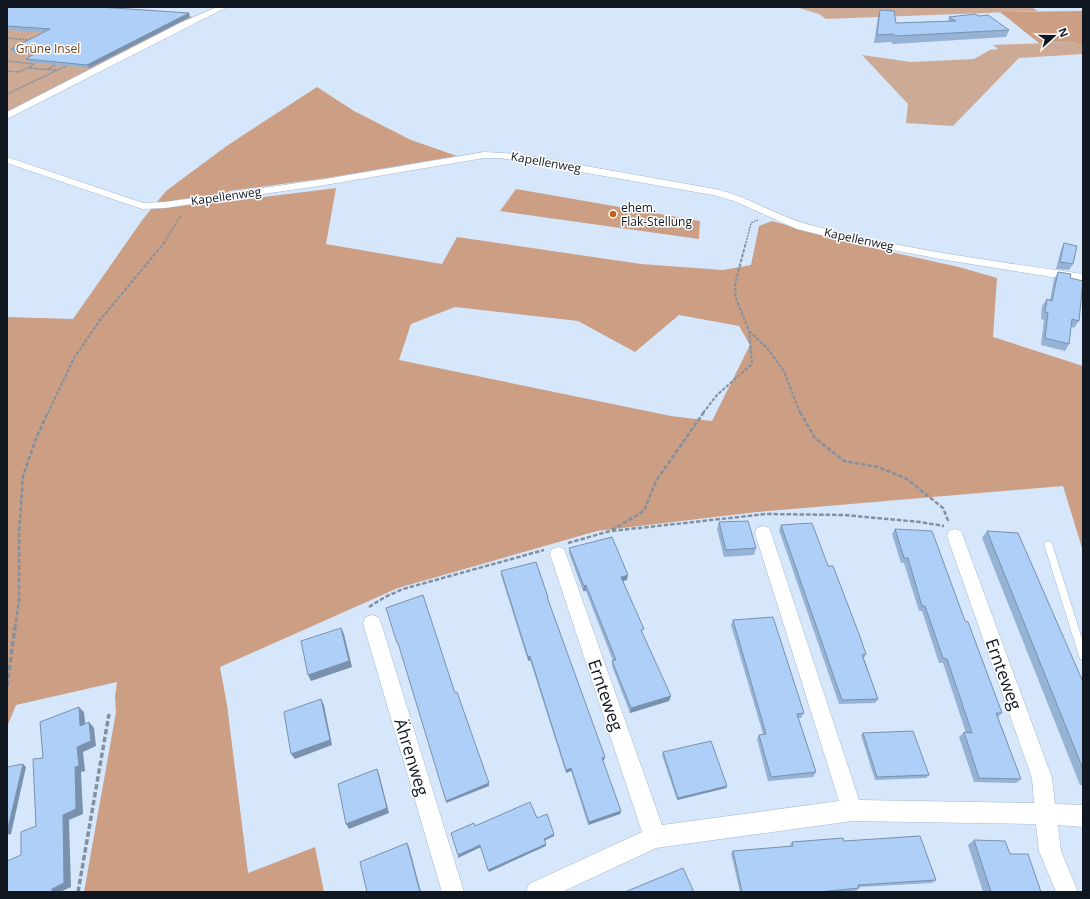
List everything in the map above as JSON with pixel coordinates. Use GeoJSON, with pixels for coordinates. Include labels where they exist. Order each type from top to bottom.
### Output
{"type":"FeatureCollection","features":[{"type":"Feature","properties":{"kind":"street"},"geometry":{"type":"LineString","coordinates":[[7,116],[183,25],[223,7]]}},
{"type":"Feature","properties":{"kind":"street","name":"Kapellenweg"},"geometry":{"type":"LineString","coordinates":[[7,160],[142,206],[165,205],[319,184],[460,158],[501,155],[715,192],[738,199],[769,214],[810,229],[849,238],[982,262],[1083,278]]}},
{"type":"Feature","properties":{"kind":"street"},"geometry":{"type":"LineString","coordinates":[[763,533],[852,810]]}},
{"type":"Feature","properties":{"kind":"street","name":"Ernteweg"},"geometry":{"type":"LineString","coordinates":[[955,536],[1042,778],[1050,851],[1067,892]]}},
{"type":"Feature","properties":{"kind":"street","name":"Ernteweg"},"geometry":{"type":"LineString","coordinates":[[556,549],[655,837]]}},
{"type":"Feature","properties":{"kind":"street","name":"Ährenweg"},"geometry":{"type":"LineString","coordinates":[[372,623],[453,892]]}},
{"type":"Feature","properties":{"kind":"street"},"geometry":{"type":"LineString","coordinates":[[537,892],[655,837],[852,810],[1083,816]]}},
{"type":"Feature","properties":{"kind":"lane"},"geometry":{"type":"LineString","coordinates":[[1048,544],[1083,656]]}},
{"type":"Feature","properties":{"kind":"path"},"geometry":{"type":"LineString","coordinates":[[7,38],[30,40]]}},
{"type":"Feature","properties":{"kind":"path"},"geometry":{"type":"LineString","coordinates":[[7,61],[34,63],[28,68],[19,72],[7,71]]}},
{"type":"Feature","properties":{"kind":"path"},"geometry":{"type":"LineString","coordinates":[[47,70],[57,63]]}},
{"type":"Feature","properties":{"kind":"path"},"geometry":{"type":"LineString","coordinates":[[7,94],[71,63]]}},
{"type":"Feature","properties":{"kind":"path"},"geometry":{"type":"LineString","coordinates":[[28,68],[57,70]]}},
{"type":"Feature","properties":{"kind":"path"},"geometry":{"type":"LineString","coordinates":[[7,686],[19,601],[19,535],[23,476],[38,436],[74,358],[100,320],[168,238],[188,202]]}},
{"type":"Feature","properties":{"kind":"path"},"geometry":{"type":"LineString","coordinates":[[372,623],[367,609],[376,602],[395,593],[419,584],[556,549],[610,531],[644,511],[656,481],[692,427],[717,395],[752,364],[749,330],[736,300],[735,284],[751,223],[769,214]]}},
{"type":"Feature","properties":{"kind":"path"},"geometry":{"type":"LineString","coordinates":[[610,531],[766,514],[844,515],[920,522],[950,527],[943,508],[907,479],[878,467],[844,461],[815,438],[798,409],[784,371],[767,348],[749,330]]}},
{"type":"Feature","properties":{"kind":"path"},"geometry":{"type":"LineString","coordinates":[[78,892],[109,714]]}},
{"type":"Feature","properties":{"kind":"green space","name":"Grüne Insel"},"geometry":{"type":"Polygon","coordinates":[[[7,7],[68,7],[196,17],[7,115],[7,7]]]}},
{"type":"Feature","properties":{"kind":"green space"},"geometry":{"type":"Polygon","coordinates":[[[796,7],[1031,7],[1038,11],[826,19],[819,14],[796,7]]]}},
{"type":"Feature","properties":{"kind":"green space"},"geometry":{"type":"Polygon","coordinates":[[[1074,42],[1083,47],[1083,54],[1019,58],[953,126],[906,123],[908,104],[862,55],[911,62],[974,59],[990,50],[998,49],[993,45],[1074,42]]]}},
{"type":"Feature","properties":{"kind":"shaded area"},"geometry":{"type":"Polygon","coordinates":[[[1083,11],[1083,47],[1074,42],[1039,43],[1000,12],[1083,11]]]}},
{"type":"Feature","properties":{"kind":"shaded area"},"geometry":{"type":"Polygon","coordinates":[[[317,87],[354,111],[411,140],[457,156],[327,178],[229,191],[216,203],[336,188],[326,244],[442,264],[457,237],[641,264],[723,270],[751,265],[759,226],[772,221],[841,241],[959,267],[997,278],[993,337],[1083,366],[1083,551],[1063,486],[757,512],[597,531],[398,588],[220,667],[227,705],[248,873],[315,847],[324,892],[84,892],[116,712],[115,697],[117,682],[16,705],[7,727],[7,317],[73,319],[143,219],[166,191],[228,145],[317,87]],[[455,307],[411,324],[399,360],[671,416],[712,421],[750,345],[739,326],[679,315],[635,352],[578,321],[455,307]]]}},
{"type":"Feature","properties":{"kind":"shaded area"},"geometry":{"type":"Polygon","coordinates":[[[516,189],[700,221],[699,239],[500,211],[516,189]]]}},
{"type":"Feature","properties":{"kind":"building"},"geometry":{"type":"Polygon","coordinates":[[[8,7],[99,7],[189,13],[87,65],[26,59],[39,51],[11,49],[50,29],[7,26],[8,7]]]}},
{"type":"Feature","properties":{"kind":"building"},"geometry":{"type":"Polygon","coordinates":[[[880,10],[894,11],[896,23],[956,21],[949,17],[975,14],[979,16],[988,15],[1009,30],[896,36],[893,34],[877,35],[880,10]]]}},
{"type":"Feature","properties":{"kind":"building"},"geometry":{"type":"Polygon","coordinates":[[[1064,243],[1077,246],[1073,264],[1060,262],[1064,243]]]}},
{"type":"Feature","properties":{"kind":"building"},"geometry":{"type":"Polygon","coordinates":[[[1058,272],[1071,274],[1070,278],[1083,281],[1079,321],[1072,319],[1069,344],[1045,338],[1048,313],[1045,312],[1047,299],[1052,301],[1058,272]]]}},
{"type":"Feature","properties":{"kind":"building"},"geometry":{"type":"Polygon","coordinates":[[[748,521],[756,548],[726,550],[719,522],[748,521]]]}},
{"type":"Feature","properties":{"kind":"building"},"geometry":{"type":"Polygon","coordinates":[[[812,523],[828,566],[833,566],[859,634],[866,654],[862,655],[878,699],[842,700],[781,525],[812,523]]]}},
{"type":"Feature","properties":{"kind":"building"},"geometry":{"type":"Polygon","coordinates":[[[895,529],[932,531],[965,621],[968,622],[1002,713],[996,713],[1021,779],[979,778],[964,732],[972,733],[947,659],[943,658],[925,606],[922,606],[908,558],[904,558],[895,529]]]}},
{"type":"Feature","properties":{"kind":"building"},"geometry":{"type":"Polygon","coordinates":[[[987,531],[1018,533],[1083,682],[1083,769],[987,531]]]}},
{"type":"Feature","properties":{"kind":"building"},"geometry":{"type":"Polygon","coordinates":[[[612,537],[628,575],[621,577],[644,629],[641,630],[671,696],[631,708],[612,661],[616,660],[586,585],[584,586],[569,548],[612,537]]]}},
{"type":"Feature","properties":{"kind":"building"},"geometry":{"type":"Polygon","coordinates":[[[536,562],[547,597],[605,757],[602,758],[621,811],[589,822],[571,768],[566,770],[501,571],[536,562]]]}},
{"type":"Feature","properties":{"kind":"building"},"geometry":{"type":"Polygon","coordinates":[[[423,595],[455,693],[457,692],[489,783],[446,801],[386,608],[423,595]]]}},
{"type":"Feature","properties":{"kind":"building"},"geometry":{"type":"Polygon","coordinates":[[[773,617],[804,713],[797,714],[816,772],[771,777],[759,735],[766,734],[733,620],[773,617]]]}},
{"type":"Feature","properties":{"kind":"building"},"geometry":{"type":"Polygon","coordinates":[[[341,628],[349,661],[308,675],[301,641],[341,628]]]}},
{"type":"Feature","properties":{"kind":"building"},"geometry":{"type":"Polygon","coordinates":[[[321,699],[330,740],[291,754],[284,712],[321,699]]]}},
{"type":"Feature","properties":{"kind":"building"},"geometry":{"type":"Polygon","coordinates":[[[79,707],[80,726],[89,722],[91,741],[77,747],[79,766],[75,767],[76,809],[63,815],[64,883],[52,889],[52,892],[7,892],[7,861],[21,855],[21,832],[36,826],[33,759],[43,758],[40,722],[79,707]]]}},
{"type":"Feature","properties":{"kind":"building"},"geometry":{"type":"Polygon","coordinates":[[[913,731],[929,775],[877,777],[863,733],[913,731]]]}},
{"type":"Feature","properties":{"kind":"building"},"geometry":{"type":"Polygon","coordinates":[[[711,741],[727,786],[678,798],[663,752],[711,741]]]}},
{"type":"Feature","properties":{"kind":"building"},"geometry":{"type":"Polygon","coordinates":[[[23,764],[7,832],[7,767],[23,764]]]}},
{"type":"Feature","properties":{"kind":"building"},"geometry":{"type":"Polygon","coordinates":[[[377,769],[387,808],[346,824],[338,784],[377,769]]]}},
{"type":"Feature","properties":{"kind":"building"},"geometry":{"type":"Polygon","coordinates":[[[530,802],[537,818],[547,814],[554,834],[544,839],[546,844],[488,870],[480,845],[458,855],[451,833],[474,823],[475,826],[530,802]]]}},
{"type":"Feature","properties":{"kind":"building"},"geometry":{"type":"Polygon","coordinates":[[[920,836],[936,880],[858,885],[859,888],[819,892],[742,892],[733,851],[793,846],[792,842],[843,838],[844,841],[920,836]]]}},
{"type":"Feature","properties":{"kind":"building"},"geometry":{"type":"Polygon","coordinates":[[[974,840],[1005,841],[1010,854],[1028,854],[1041,892],[991,892],[974,840]]]}},
{"type":"Feature","properties":{"kind":"building"},"geometry":{"type":"Polygon","coordinates":[[[407,843],[420,892],[367,892],[360,862],[407,843]]]}},
{"type":"Feature","properties":{"kind":"building"},"geometry":{"type":"Polygon","coordinates":[[[683,868],[694,892],[625,892],[683,868]]]}},
{"type":"Feature","properties":{"kind":"place","name":"ehem. Flak-Stellung"},"geometry":{"type":"Point","coordinates":[613,214]}}]}
